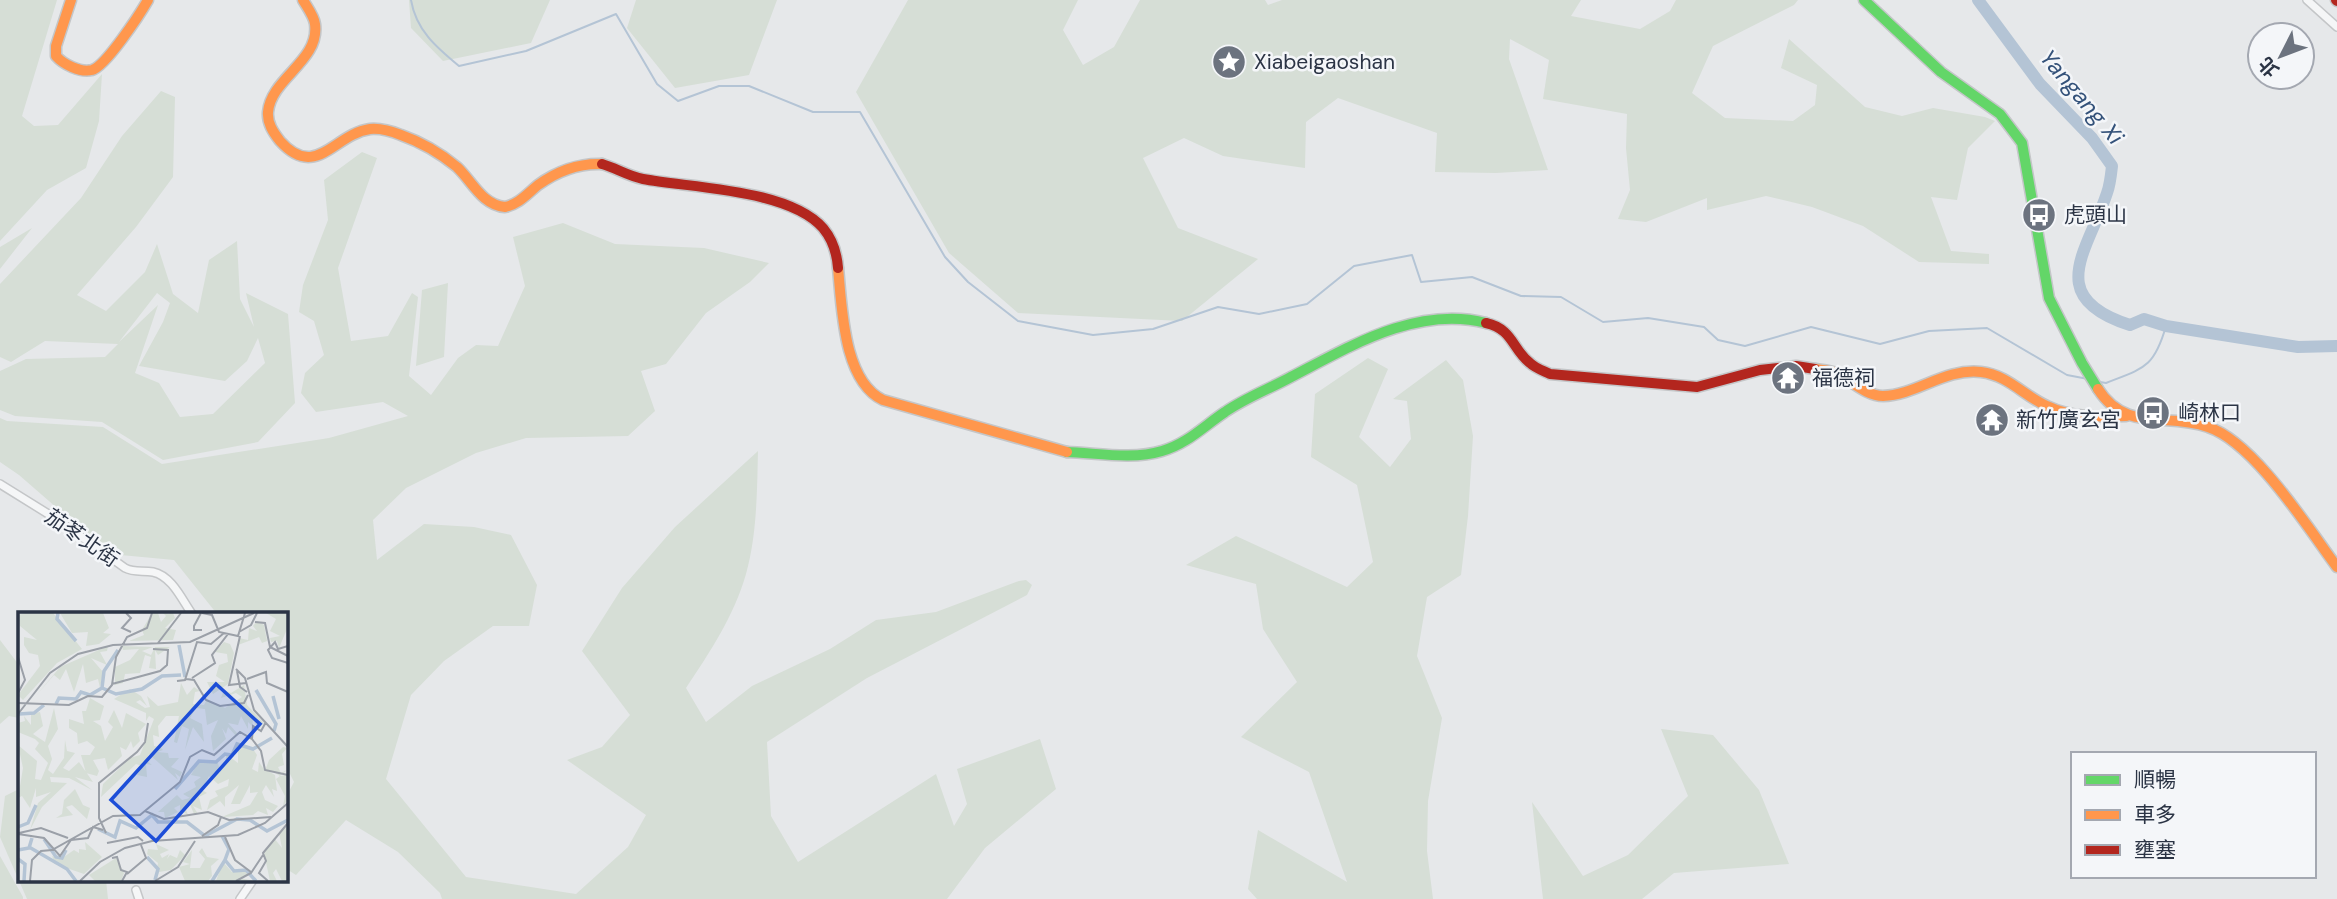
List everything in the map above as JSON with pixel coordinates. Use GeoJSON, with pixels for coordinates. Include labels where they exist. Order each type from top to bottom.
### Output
{"type":"FeatureCollection","features":[{"type":"Feature","properties":{"kind":"street"},"geometry":{"type":"LineString","coordinates":[[71,0],[55,44],[56,55],[64,64],[90,71],[95,69],[134,26],[148,0]]}},
{"type":"Feature","properties":{"kind":"street"},"geometry":{"type":"LineString","coordinates":[[303,0],[315,23],[308,52],[288,74],[268,109],[270,126],[292,152],[312,158],[361,131],[376,128],[391,131],[450,162],[491,203],[502,207],[511,205],[563,171],[604,164],[641,178],[722,190],[799,211],[819,224],[833,244],[850,345],[858,375],[868,391],[883,400],[1065,452],[1145,455],[1170,449],[1190,438],[1226,411],[1361,341],[1406,326],[1451,319],[1471,319],[1495,324],[1510,335],[1529,363],[1550,374],[1697,387],[1760,370],[1796,366],[1833,371],[1871,394],[1884,396],[1910,390],[1945,375],[1982,372],[2007,380],[2046,406],[2057,410],[2089,417],[2126,416],[2209,427],[2225,435],[2249,456],[2275,485],[2337,567]]}},
{"type":"Feature","properties":{"kind":"street"},"geometry":{"type":"LineString","coordinates":[[1864,0],[1941,72],[2000,114],[2022,143],[2047,289],[2055,313],[2101,395],[2114,409],[2126,416]]}},
{"type":"Feature","properties":{"kind":"street"},"geometry":{"type":"LineString","coordinates":[[2307,0],[2337,27]]}},
{"type":"Feature","properties":{"kind":"street","name":"茄苳北街"},"geometry":{"type":"LineString","coordinates":[[0,484],[58,520],[125,568],[151,572],[166,578],[191,612]]}},
{"type":"Feature","properties":{"kind":"street"},"geometry":{"type":"LineString","coordinates":[[240,899],[252,881]]}},
{"type":"Feature","properties":{"kind":"street"},"geometry":{"type":"LineString","coordinates":[[136,890],[139,899]]}},
{"type":"Feature","properties":{"kind":"shaded area"},"geometry":{"type":"Polygon","coordinates":[[[0,0],[57,0],[22,116],[34,126],[58,125],[102,74],[99,121],[86,168],[47,190],[0,241],[0,0]]]}},
{"type":"Feature","properties":{"kind":"shaded area"},"geometry":{"type":"Polygon","coordinates":[[[409,0],[550,0],[531,43],[443,61],[411,28],[409,0]]]}},
{"type":"Feature","properties":{"kind":"shaded area"},"geometry":{"type":"Polygon","coordinates":[[[636,0],[777,0],[749,75],[675,88],[627,28],[636,0]]]}},
{"type":"Feature","properties":{"kind":"shaded area"},"geometry":{"type":"Polygon","coordinates":[[[908,0],[1078,0],[1063,30],[1083,65],[1114,47],[1140,0],[1265,0],[1268,5],[1282,0],[1581,0],[1571,16],[1640,29],[1670,11],[1676,0],[1798,0],[1794,5],[1713,46],[1692,93],[1725,118],[1793,121],[1815,105],[1817,85],[1781,68],[1789,39],[1865,107],[1902,116],[1933,108],[1995,121],[1968,148],[1957,200],[1931,197],[1951,251],[1989,254],[1989,264],[1919,262],[1863,226],[1812,207],[1766,196],[1707,210],[1707,198],[1646,222],[1618,219],[1630,190],[1626,148],[1627,114],[1543,99],[1549,60],[1510,39],[1509,59],[1548,170],[1435,172],[1437,133],[1338,98],[1306,122],[1305,168],[1223,156],[1184,138],[1143,158],[1178,228],[1258,259],[1182,321],[1018,313],[949,253],[856,92],[908,0]]]}},
{"type":"Feature","properties":{"kind":"shaded area"},"geometry":{"type":"Polygon","coordinates":[[[161,91],[175,97],[173,177],[136,227],[77,295],[106,311],[145,272],[157,244],[173,294],[198,313],[209,260],[237,241],[240,299],[254,327],[246,293],[288,314],[295,403],[258,442],[163,460],[102,422],[15,416],[0,410],[0,371],[26,359],[105,357],[118,344],[45,341],[11,362],[0,357],[0,284],[81,198],[122,136],[161,91]],[[157,293],[119,342],[158,305],[135,373],[159,383],[180,417],[213,414],[265,363],[258,338],[247,361],[225,381],[139,366],[163,322],[170,303],[157,293]]]}},
{"type":"Feature","properties":{"kind":"shaded area"},"geometry":{"type":"Polygon","coordinates":[[[362,152],[377,158],[338,268],[351,341],[388,336],[412,293],[418,297],[409,376],[431,395],[458,358],[476,345],[498,346],[525,286],[513,237],[563,223],[615,244],[704,248],[769,263],[750,282],[706,313],[666,364],[641,371],[655,411],[628,436],[526,438],[476,453],[406,488],[373,520],[377,560],[424,524],[474,527],[511,535],[537,585],[529,626],[493,626],[444,661],[411,695],[386,779],[466,877],[576,894],[628,847],[646,815],[567,760],[602,747],[630,715],[582,651],[622,588],[675,527],[758,451],[754,529],[746,574],[728,619],[686,688],[706,722],[752,686],[830,649],[876,620],[936,612],[1019,581],[1026,580],[1032,585],[1027,595],[867,678],[767,742],[771,816],[798,862],[936,774],[954,826],[967,804],[957,769],[1040,739],[1056,789],[985,848],[947,899],[442,899],[440,893],[398,852],[346,820],[296,875],[287,869],[287,795],[294,782],[287,768],[287,612],[215,612],[174,560],[110,554],[19,475],[0,462],[0,418],[7,421],[103,427],[162,464],[329,438],[408,416],[383,402],[316,412],[301,393],[305,373],[324,355],[314,321],[299,312],[303,285],[328,220],[324,180],[362,152]]]}},
{"type":"Feature","properties":{"kind":"shaded area"},"geometry":{"type":"Polygon","coordinates":[[[32,228],[0,269],[0,247],[32,228]]]}},
{"type":"Feature","properties":{"kind":"shaded area"},"geometry":{"type":"Polygon","coordinates":[[[448,283],[444,357],[416,366],[422,290],[448,283]]]}},
{"type":"Feature","properties":{"kind":"shaded area"},"geometry":{"type":"Polygon","coordinates":[[[1368,358],[1388,369],[1359,437],[1390,467],[1411,439],[1407,401],[1393,399],[1446,360],[1463,380],[1473,436],[1461,575],[1427,597],[1417,656],[1442,718],[1428,801],[1427,851],[1433,899],[1257,899],[1248,889],[1258,830],[1347,882],[1309,772],[1241,737],[1297,682],[1263,629],[1256,584],[1186,565],[1236,536],[1347,587],[1373,562],[1357,485],[1311,457],[1315,394],[1368,358]]]}},
{"type":"Feature","properties":{"kind":"shaded area"},"geometry":{"type":"Polygon","coordinates":[[[0,640],[18,664],[18,718],[9,716],[0,724],[0,640]]]}},
{"type":"Feature","properties":{"kind":"shaded area"},"geometry":{"type":"Polygon","coordinates":[[[1661,729],[1713,735],[1759,790],[1789,864],[1674,873],[1642,899],[1543,899],[1532,802],[1583,876],[1628,855],[1688,796],[1661,729]]]}},
{"type":"Feature","properties":{"kind":"shaded area"},"geometry":{"type":"Polygon","coordinates":[[[18,790],[18,878],[0,837],[5,796],[18,790]]]}},
{"type":"Feature","properties":{"kind":"shaded area"},"geometry":{"type":"Polygon","coordinates":[[[0,856],[23,897],[23,899],[0,899],[0,856]]]}},
{"type":"Feature","properties":{"kind":"shaded area"},"geometry":{"type":"Polygon","coordinates":[[[19,881],[106,881],[108,899],[27,899],[19,881]]]}},
{"type":"Feature","properties":{"kind":"waterway"},"geometry":{"type":"LineString","coordinates":[[411,0],[422,29],[435,45],[459,66],[526,51],[616,14],[657,84],[678,101],[719,86],[749,86],[813,112],[860,112],[945,257],[968,282],[1018,321],[1093,335],[1153,329],[1218,307],[1259,314],[1307,304],[1354,266],[1412,255],[1421,282],[1472,277],[1521,296],[1561,297],[1603,322],[1648,318],[1704,327],[1718,340],[1745,346],[1811,327],[1880,344],[1929,331],[1987,328],[2067,375],[2088,379]]}},
{"type":"Feature","properties":{"kind":"waterway","name":"Yangang Xi"},"geometry":{"type":"LineString","coordinates":[[1978,0],[2040,84],[2092,138],[2112,166],[2108,190],[2079,270],[2079,286],[2087,301],[2103,314],[2130,325],[2144,319],[2166,326],[2298,347],[2337,346]]}},
{"type":"Feature","properties":{"kind":"waterway"},"geometry":{"type":"LineString","coordinates":[[2100,382],[2106,383],[2146,365],[2157,351],[2166,326]]}},
{"type":"Feature","properties":{"kind":"traffic: fast"},"geometry":{"type":"LineString","coordinates":[[1864,0],[1941,72],[2000,114],[2022,143],[2049,298],[2098,389]]}},
{"type":"Feature","properties":{"kind":"traffic: fast"},"geometry":{"type":"LineString","coordinates":[[1067,452],[1127,456],[1162,451],[1187,439],[1241,402],[1336,353],[1384,332],[1435,320],[1460,319],[1486,323]]}},
{"type":"Feature","properties":{"kind":"traffic: slow"},"geometry":{"type":"LineString","coordinates":[[71,0],[56,46],[56,56],[72,67],[87,71],[98,66],[114,50],[148,0]]}},
{"type":"Feature","properties":{"kind":"traffic: slow"},"geometry":{"type":"LineString","coordinates":[[303,0],[315,24],[315,37],[303,59],[277,89],[268,112],[273,131],[293,152],[304,157],[315,156],[357,133],[370,129],[390,131],[437,153],[457,167],[490,202],[505,207],[519,201],[560,172],[585,165],[602,164]]}},
{"type":"Feature","properties":{"kind":"traffic: slow"},"geometry":{"type":"LineString","coordinates":[[838,268],[847,342],[860,377],[870,390],[883,400],[1067,452]]}},
{"type":"Feature","properties":{"kind":"traffic: slow"},"geometry":{"type":"LineString","coordinates":[[1815,369],[1834,372],[1865,391],[1883,396],[1895,395],[1955,374],[1981,372],[2008,381],[2039,402],[2066,413],[2126,416]]}},
{"type":"Feature","properties":{"kind":"traffic: slow"},"geometry":{"type":"LineString","coordinates":[[2098,389],[2109,403],[2134,416],[2192,423],[2226,436],[2279,488],[2337,567]]}},
{"type":"Feature","properties":{"kind":"traffic: jam"},"geometry":{"type":"LineString","coordinates":[[602,164],[643,179],[738,192],[787,205],[807,215],[823,228],[834,247],[838,268]]}},
{"type":"Feature","properties":{"kind":"traffic: jam"},"geometry":{"type":"LineString","coordinates":[[1486,323],[1502,330],[1524,358],[1550,374],[1697,387],[1760,370],[1796,366],[1815,369]]}},
{"type":"Feature","properties":{"kind":"place","name":"Xiabeigaoshan"},"geometry":{"type":"Point","coordinates":[1229,62]}},
{"type":"Feature","properties":{"kind":"place","name":"虎頭山"},"geometry":{"type":"Point","coordinates":[2039,215]}},
{"type":"Feature","properties":{"kind":"place","name":"福德祠"},"geometry":{"type":"Point","coordinates":[1788,378]}},
{"type":"Feature","properties":{"kind":"place","name":"崎林口"},"geometry":{"type":"Point","coordinates":[2153,413]}},
{"type":"Feature","properties":{"kind":"place","name":"新竹廣玄宮"},"geometry":{"type":"Point","coordinates":[1992,420]}}]}
